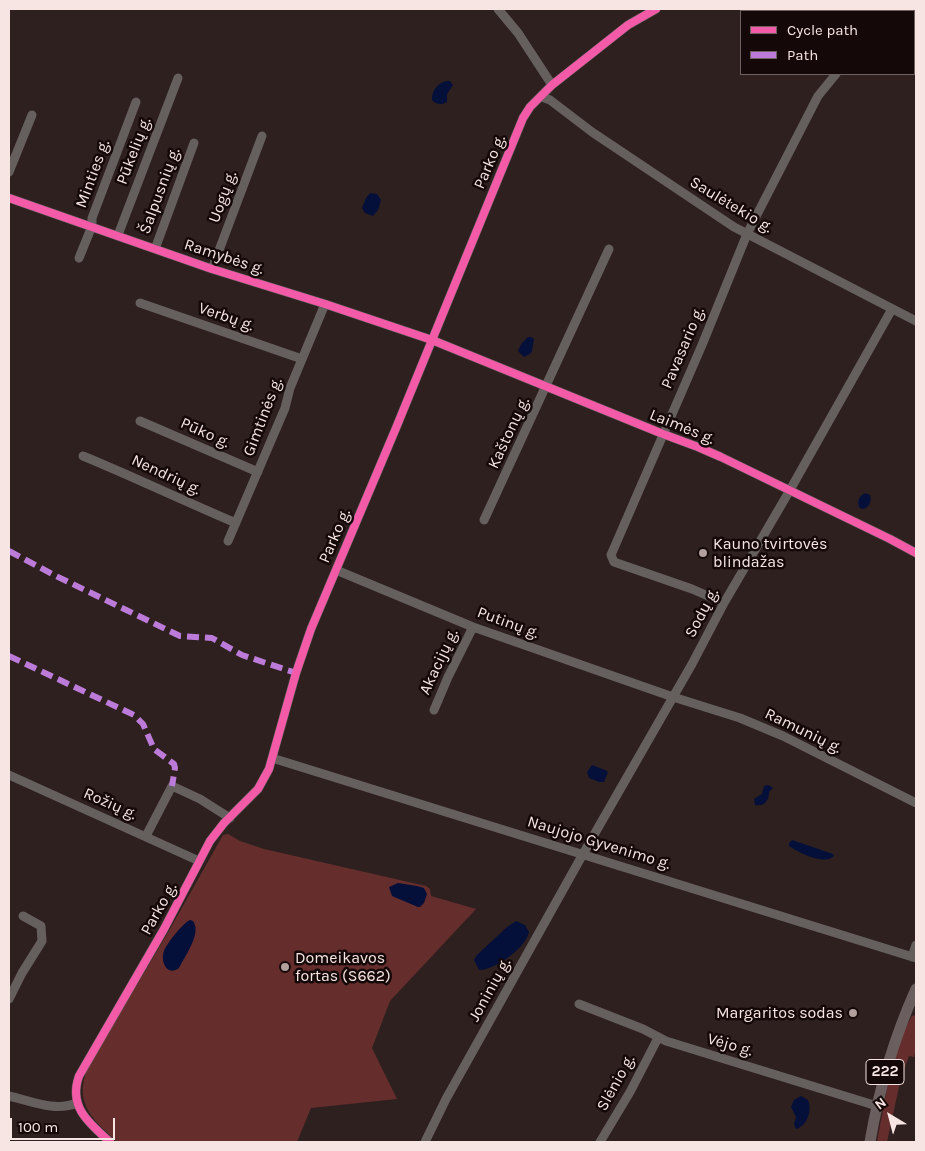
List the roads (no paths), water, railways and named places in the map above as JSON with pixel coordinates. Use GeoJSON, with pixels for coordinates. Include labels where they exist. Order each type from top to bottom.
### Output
{"type":"FeatureCollection","features":[{"type":"Feature","properties":{"kind":"main road","name":"222"},"geometry":{"type":"LineString","coordinates":[[870,1142],[877,1106],[893,1048],[913,1005],[916,989]]}},
{"type":"Feature","properties":{"kind":"street"},"geometry":{"type":"LineString","coordinates":[[498,9],[518,33],[552,85]]}},
{"type":"Feature","properties":{"kind":"street","name":"Parko g."},"geometry":{"type":"LineString","coordinates":[[77,1103],[76,1087],[84,1066],[164,929],[199,861],[217,830],[258,789],[269,769],[301,656],[523,118],[537,98],[542,96],[552,85],[628,25],[656,9]]}},
{"type":"Feature","properties":{"kind":"street","name":"Pavasario g."},"geometry":{"type":"LineString","coordinates":[[724,604],[692,589],[614,562],[611,558],[612,553],[747,234],[805,120],[831,75]]}},
{"type":"Feature","properties":{"kind":"street","name":"Pūkelių g."},"geometry":{"type":"LineString","coordinates":[[118,235],[178,78]]}},
{"type":"Feature","properties":{"kind":"street","name":"Saulėtekio g."},"geometry":{"type":"LineString","coordinates":[[542,96],[685,195],[747,234],[916,321]]}},
{"type":"Feature","properties":{"kind":"street","name":"Minties g."},"geometry":{"type":"LineString","coordinates":[[79,258],[92,226],[92,218],[136,102]]}},
{"type":"Feature","properties":{"kind":"street"},"geometry":{"type":"LineString","coordinates":[[9,172],[32,115]]}},
{"type":"Feature","properties":{"kind":"street","name":"Uogų g."},"geometry":{"type":"LineString","coordinates":[[212,269],[262,136]]}},
{"type":"Feature","properties":{"kind":"street","name":"Šalpusnių g."},"geometry":{"type":"LineString","coordinates":[[155,249],[194,143]]}},
{"type":"Feature","properties":{"kind":"street","name":"Ramybės g."},"geometry":{"type":"LineString","coordinates":[[9,198],[212,269],[432,340]]}},
{"type":"Feature","properties":{"kind":"street","name":"Kaštonų g."},"geometry":{"type":"LineString","coordinates":[[484,520],[609,249]]}},
{"type":"Feature","properties":{"kind":"street","name":"Verbų g."},"geometry":{"type":"LineString","coordinates":[[140,303],[302,358]]}},
{"type":"Feature","properties":{"kind":"street","name":"Gimtinės g."},"geometry":{"type":"LineString","coordinates":[[228,541],[285,408],[290,388],[324,304]]}},
{"type":"Feature","properties":{"kind":"street","name":"Sodų g."},"geometry":{"type":"LineString","coordinates":[[583,854],[892,309]]}},
{"type":"Feature","properties":{"kind":"street","name":"Laimės g."},"geometry":{"type":"LineString","coordinates":[[432,340],[698,447],[890,538],[916,553]]}},
{"type":"Feature","properties":{"kind":"street","name":"Pūko g."},"geometry":{"type":"LineString","coordinates":[[140,421],[258,472]]}},
{"type":"Feature","properties":{"kind":"street","name":"Nendrių g."},"geometry":{"type":"LineString","coordinates":[[83,456],[131,475],[173,496],[236,523]]}},
{"type":"Feature","properties":{"kind":"street","name":"Putinų g."},"geometry":{"type":"LineString","coordinates":[[336,570],[472,627],[672,697]]}},
{"type":"Feature","properties":{"kind":"street","name":"Akacijų g."},"geometry":{"type":"LineString","coordinates":[[434,710],[472,627]]}},
{"type":"Feature","properties":{"kind":"street","name":"Ramunių g."},"geometry":{"type":"LineString","coordinates":[[672,697],[711,708],[775,732],[916,803]]}},
{"type":"Feature","properties":{"kind":"street","name":"Naujojo Gyvenimo g."},"geometry":{"type":"LineString","coordinates":[[272,758],[914,958]]}},
{"type":"Feature","properties":{"kind":"street","name":"Rožių g."},"geometry":{"type":"LineString","coordinates":[[9,776],[199,861]]}},
{"type":"Feature","properties":{"kind":"street"},"geometry":{"type":"LineString","coordinates":[[146,836],[172,786],[200,799],[230,818]]}},
{"type":"Feature","properties":{"kind":"street","name":"Joninių g."},"geometry":{"type":"LineString","coordinates":[[425,1142],[446,1099],[583,854]]}},
{"type":"Feature","properties":{"kind":"street"},"geometry":{"type":"LineString","coordinates":[[9,999],[43,938],[41,926],[23,916]]}},
{"type":"Feature","properties":{"kind":"street"},"geometry":{"type":"LineString","coordinates":[[914,958],[916,945]]}},
{"type":"Feature","properties":{"kind":"street","name":"Vėjo g."},"geometry":{"type":"LineString","coordinates":[[579,1004],[643,1029],[666,1042],[877,1106]]}},
{"type":"Feature","properties":{"kind":"street","name":"Slėnio g."},"geometry":{"type":"LineString","coordinates":[[600,1142],[630,1092],[658,1038]]}},
{"type":"Feature","properties":{"kind":"street"},"geometry":{"type":"LineString","coordinates":[[9,1096],[54,1106],[77,1103],[91,1124],[110,1142]]}},
{"type":"Feature","properties":{"kind":"place","name":"Kauno tvirtovės blindažas"},"geometry":{"type":"Point","coordinates":[703,553]}},
{"type":"Feature","properties":{"kind":"place","name":"Domeikavos fortas (S662)"},"geometry":{"type":"Point","coordinates":[285,967]}},
{"type":"Feature","properties":{"kind":"place","name":"Margaritos sodas"},"geometry":{"type":"Point","coordinates":[853,1013]}}]}
